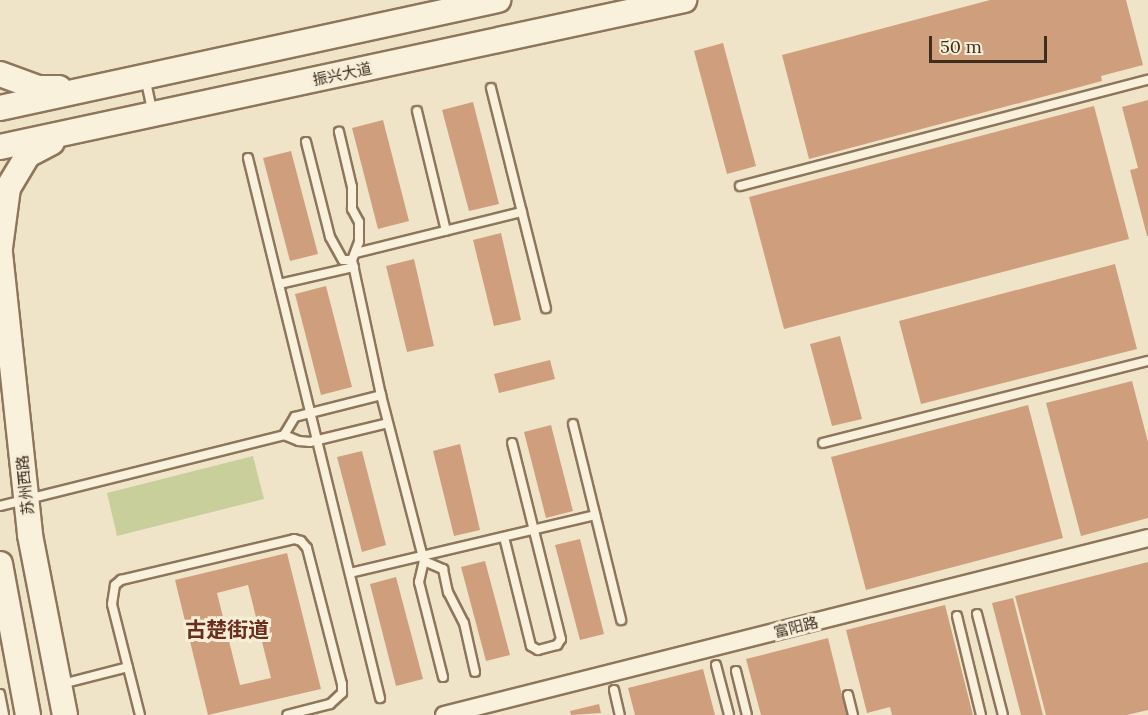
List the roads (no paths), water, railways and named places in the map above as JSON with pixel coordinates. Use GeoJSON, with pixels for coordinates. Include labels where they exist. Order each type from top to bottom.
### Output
{"type":"FeatureCollection","features":[{"type":"Feature","properties":{"kind":"main road"},"geometry":{"type":"LineString","coordinates":[[0,108],[498,0]]}},
{"type":"Feature","properties":{"kind":"main road","name":"振兴大道"},"geometry":{"type":"LineString","coordinates":[[0,147],[684,0]]}},
{"type":"Feature","properties":{"kind":"main road"},"geometry":{"type":"LineString","coordinates":[[0,74],[38,88],[97,87]]}},
{"type":"Feature","properties":{"kind":"main road"},"geometry":{"type":"LineString","coordinates":[[0,248],[8,188],[18,169],[39,148],[86,129]]}},
{"type":"Feature","properties":{"kind":"main road","name":"苏州西路"},"geometry":{"type":"LineString","coordinates":[[0,253],[30,535],[65,715]]}},
{"type":"Feature","properties":{"kind":"main road"},"geometry":{"type":"LineString","coordinates":[[0,564],[28,715]]}},
{"type":"Feature","properties":{"kind":"street","name":"富阳路"},"geometry":{"type":"LineString","coordinates":[[444,715],[1148,538]]}},
{"type":"Feature","properties":{"kind":"lane"},"geometry":{"type":"LineString","coordinates":[[145,77],[153,115]]}},
{"type":"Feature","properties":{"kind":"lane"},"geometry":{"type":"LineString","coordinates":[[740,186],[1148,80]]}},
{"type":"Feature","properties":{"kind":"lane"},"geometry":{"type":"LineString","coordinates":[[491,88],[546,308]]}},
{"type":"Feature","properties":{"kind":"lane"},"geometry":{"type":"LineString","coordinates":[[417,111],[446,231]]}},
{"type":"Feature","properties":{"kind":"lane"},"geometry":{"type":"LineString","coordinates":[[339,132],[352,187],[352,209],[359,222],[354,260],[381,395],[423,559],[419,582],[443,677]]}},
{"type":"Feature","properties":{"kind":"lane"},"geometry":{"type":"LineString","coordinates":[[306,142],[330,237],[344,260],[354,260]]}},
{"type":"Feature","properties":{"kind":"lane"},"geometry":{"type":"LineString","coordinates":[[248,159],[380,698]]}},
{"type":"Feature","properties":{"kind":"lane"},"geometry":{"type":"LineString","coordinates":[[279,284],[446,231],[522,212]]}},
{"type":"Feature","properties":{"kind":"lane"},"geometry":{"type":"LineString","coordinates":[[823,443],[1148,361]]}},
{"type":"Feature","properties":{"kind":"lane"},"geometry":{"type":"LineString","coordinates":[[284,435],[295,417],[310,411],[381,395]]}},
{"type":"Feature","properties":{"kind":"lane"},"geometry":{"type":"LineString","coordinates":[[0,506],[284,435],[298,441],[317,440],[388,423]]}},
{"type":"Feature","properties":{"kind":"lane"},"geometry":{"type":"LineString","coordinates":[[573,424],[621,620]]}},
{"type":"Feature","properties":{"kind":"lane"},"geometry":{"type":"LineString","coordinates":[[504,537],[531,646],[546,649],[557,645],[561,639],[512,443]]}},
{"type":"Feature","properties":{"kind":"lane"},"geometry":{"type":"LineString","coordinates":[[350,573],[423,559],[595,515]]}},
{"type":"Feature","properties":{"kind":"lane"},"geometry":{"type":"LineString","coordinates":[[140,715],[112,604],[115,585],[121,580],[282,541],[301,541],[307,548],[342,684],[342,693],[330,704],[287,715]]}},
{"type":"Feature","properties":{"kind":"lane"},"geometry":{"type":"LineString","coordinates":[[423,559],[443,569],[448,592],[464,623],[475,672]]}},
{"type":"Feature","properties":{"kind":"lane"},"geometry":{"type":"LineString","coordinates":[[976,614],[1003,715]]}},
{"type":"Feature","properties":{"kind":"lane"},"geometry":{"type":"LineString","coordinates":[[957,616],[981,715]]}},
{"type":"Feature","properties":{"kind":"lane"},"geometry":{"type":"LineString","coordinates":[[716,665],[729,715]]}},
{"type":"Feature","properties":{"kind":"lane"},"geometry":{"type":"LineString","coordinates":[[59,685],[128,667]]}},
{"type":"Feature","properties":{"kind":"lane"},"geometry":{"type":"LineString","coordinates":[[736,671],[747,715]]}},
{"type":"Feature","properties":{"kind":"lane"},"geometry":{"type":"LineString","coordinates":[[614,690],[620,715]]}},
{"type":"Feature","properties":{"kind":"lane"},"geometry":{"type":"LineString","coordinates":[[0,694],[4,715]]}},
{"type":"Feature","properties":{"kind":"lane"},"geometry":{"type":"LineString","coordinates":[[848,695],[853,715]]}},
{"type":"Feature","properties":{"kind":"district","name":"古楚街道"},"geometry":{"type":"Point","coordinates":[227,630]}}]}
